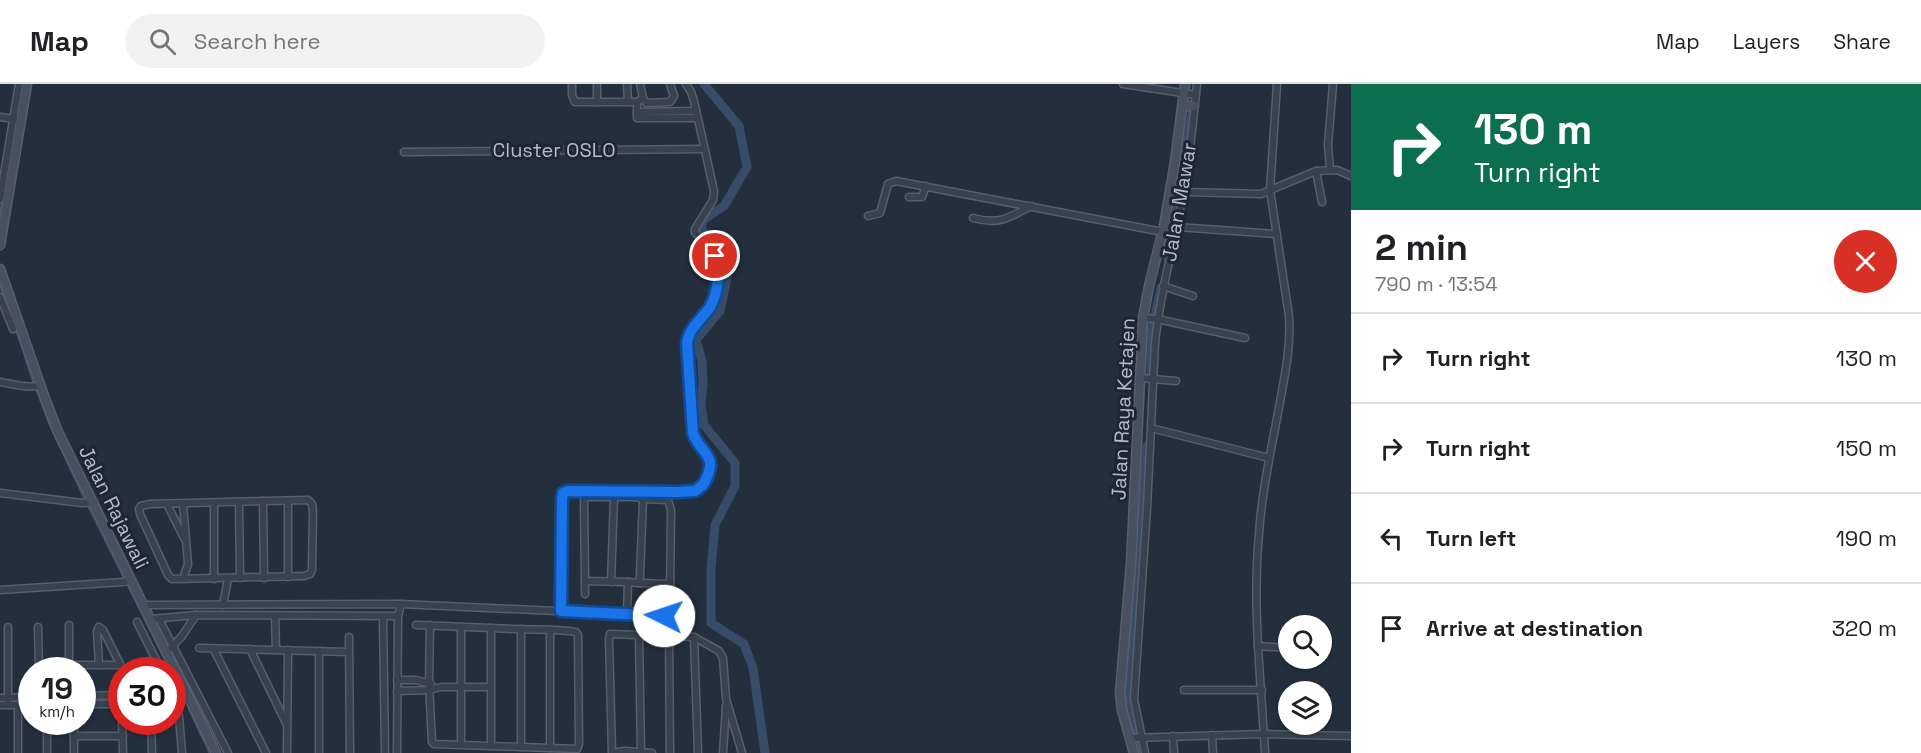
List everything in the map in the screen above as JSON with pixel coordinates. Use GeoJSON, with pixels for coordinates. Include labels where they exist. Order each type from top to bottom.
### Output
{"type":"FeatureCollection","features":[{"type":"Feature","properties":{"kind":"street"},"geometry":{"type":"LineString","coordinates":[[0,245],[4,186],[19,103],[19,84]]}},
{"type":"Feature","properties":{"kind":"street"},"geometry":{"type":"LineString","coordinates":[[19,103],[27,84]]}},
{"type":"Feature","properties":{"kind":"street"},"geometry":{"type":"LineString","coordinates":[[572,84],[572,95],[575,102],[637,102],[643,98]]}},
{"type":"Feature","properties":{"kind":"street"},"geometry":{"type":"LineString","coordinates":[[597,84],[597,102]]}},
{"type":"Feature","properties":{"kind":"street"},"geometry":{"type":"LineString","coordinates":[[627,84],[627,102]]}},
{"type":"Feature","properties":{"kind":"street"},"geometry":{"type":"LineString","coordinates":[[640,84],[646,103],[670,102],[674,96],[670,84]]}},
{"type":"Feature","properties":{"kind":"street"},"geometry":{"type":"LineString","coordinates":[[561,611],[563,493],[568,491],[695,491],[701,488],[706,481],[710,460],[693,433],[687,343],[692,331],[711,306],[719,272],[718,261],[694,229],[714,196],[691,92],[686,84]]}},
{"type":"Feature","properties":{"kind":"street"},"geometry":{"type":"LineString","coordinates":[[1123,84],[1190,95],[1197,84]]}},
{"type":"Feature","properties":{"kind":"street","name":"Jalan Raya Ketajen"},"geometry":{"type":"LineString","coordinates":[[1136,737],[1122,710],[1120,693],[1137,468],[1147,378],[1151,319],[1149,286],[1169,228],[1182,162],[1190,95],[1185,84]]}},
{"type":"Feature","properties":{"kind":"street"},"geometry":{"type":"LineString","coordinates":[[1265,753],[1255,600],[1259,533],[1290,334],[1270,190],[1277,84]]}},
{"type":"Feature","properties":{"kind":"street"},"geometry":{"type":"LineString","coordinates":[[1330,169],[1328,145],[1333,84]]}},
{"type":"Feature","properties":{"kind":"street"},"geometry":{"type":"LineString","coordinates":[[637,102],[637,115],[696,115]]}},
{"type":"Feature","properties":{"kind":"street"},"geometry":{"type":"LineString","coordinates":[[0,117],[16,120]]}},
{"type":"Feature","properties":{"kind":"street","name":"Cluster OSLO"},"geometry":{"type":"LineString","coordinates":[[404,152],[704,149]]}},
{"type":"Feature","properties":{"kind":"street","name":"Jalan Mawar"},"geometry":{"type":"LineString","coordinates":[[1145,753],[1136,737],[1134,699],[1151,428],[1147,378],[1149,343],[1151,319],[1163,286],[1169,228],[1184,192],[1182,162]]}},
{"type":"Feature","properties":{"kind":"street"},"geometry":{"type":"LineString","coordinates":[[1184,192],[1251,195],[1270,190],[1316,171],[1330,169],[1342,171],[1351,176]]}},
{"type":"Feature","properties":{"kind":"street"},"geometry":{"type":"LineString","coordinates":[[1316,171],[1322,202]]}},
{"type":"Feature","properties":{"kind":"street"},"geometry":{"type":"LineString","coordinates":[[868,216],[880,213],[890,182],[899,182],[1169,228],[1277,234]]}},
{"type":"Feature","properties":{"kind":"street"},"geometry":{"type":"LineString","coordinates":[[0,199],[4,186]]}},
{"type":"Feature","properties":{"kind":"street"},"geometry":{"type":"LineString","coordinates":[[909,197],[922,196],[926,186]]}},
{"type":"Feature","properties":{"kind":"street"},"geometry":{"type":"LineString","coordinates":[[973,218],[990,221],[1005,220],[1032,206]]}},
{"type":"Feature","properties":{"kind":"street","name":"Jalan Rajawali"},"geometry":{"type":"LineString","coordinates":[[0,269],[7,307],[37,386],[93,502],[127,581],[155,619],[172,657]]}},
{"type":"Feature","properties":{"kind":"street"},"geometry":{"type":"LineString","coordinates":[[1163,286],[1193,297]]}},
{"type":"Feature","properties":{"kind":"street"},"geometry":{"type":"LineString","coordinates":[[0,297],[7,307],[13,329]]}},
{"type":"Feature","properties":{"kind":"street"},"geometry":{"type":"LineString","coordinates":[[1151,319],[1245,338]]}},
{"type":"Feature","properties":{"kind":"street"},"geometry":{"type":"LineString","coordinates":[[1147,378],[1176,381]]}},
{"type":"Feature","properties":{"kind":"street"},"geometry":{"type":"LineString","coordinates":[[0,382],[37,386]]}},
{"type":"Feature","properties":{"kind":"street"},"geometry":{"type":"LineString","coordinates":[[1151,428],[1269,458]]}},
{"type":"Feature","properties":{"kind":"street"},"geometry":{"type":"LineString","coordinates":[[1137,468],[1147,468]]}},
{"type":"Feature","properties":{"kind":"street"},"geometry":{"type":"LineString","coordinates":[[0,493],[82,503],[93,502]]}},
{"type":"Feature","properties":{"kind":"street"},"geometry":{"type":"LineString","coordinates":[[585,594],[584,500],[586,497],[663,498],[669,503],[670,600]]}},
{"type":"Feature","properties":{"kind":"street"},"geometry":{"type":"LineString","coordinates":[[611,582],[614,497]]}},
{"type":"Feature","properties":{"kind":"street"},"geometry":{"type":"LineString","coordinates":[[639,583],[642,560],[643,499]]}},
{"type":"Feature","properties":{"kind":"street"},"geometry":{"type":"LineString","coordinates":[[263,501],[264,578]]}},
{"type":"Feature","properties":{"kind":"street"},"geometry":{"type":"LineString","coordinates":[[288,501],[288,577]]}},
{"type":"Feature","properties":{"kind":"street"},"geometry":{"type":"LineString","coordinates":[[288,501],[310,501],[313,512],[312,570],[310,574],[264,578],[172,579],[168,575],[139,509],[141,506],[167,504],[288,501]]}},
{"type":"Feature","properties":{"kind":"street"},"geometry":{"type":"LineString","coordinates":[[239,502],[240,578]]}},
{"type":"Feature","properties":{"kind":"street"},"geometry":{"type":"LineString","coordinates":[[214,503],[214,579]]}},
{"type":"Feature","properties":{"kind":"street"},"geometry":{"type":"LineString","coordinates":[[167,504],[186,543]]}},
{"type":"Feature","properties":{"kind":"street"},"geometry":{"type":"LineString","coordinates":[[183,504],[188,564],[183,579]]}},
{"type":"Feature","properties":{"kind":"street"},"geometry":{"type":"LineString","coordinates":[[224,605],[228,579]]}},
{"type":"Feature","properties":{"kind":"street"},"geometry":{"type":"LineString","coordinates":[[0,590],[127,581]]}},
{"type":"Feature","properties":{"kind":"street"},"geometry":{"type":"LineString","coordinates":[[585,581],[670,584]]}},
{"type":"Feature","properties":{"kind":"street"},"geometry":{"type":"LineString","coordinates":[[627,614],[628,582]]}},
{"type":"Feature","properties":{"kind":"street"},"geometry":{"type":"LineString","coordinates":[[397,753],[398,616],[401,604]]}},
{"type":"Feature","properties":{"kind":"street"},"geometry":{"type":"LineString","coordinates":[[144,605],[401,604],[664,616]]}},
{"type":"Feature","properties":{"kind":"street"},"geometry":{"type":"LineString","coordinates":[[155,619],[196,615],[398,616]]}},
{"type":"Feature","properties":{"kind":"street"},"geometry":{"type":"LineString","coordinates":[[196,615],[170,649],[206,707],[228,753]]}},
{"type":"Feature","properties":{"kind":"street"},"geometry":{"type":"LineString","coordinates":[[275,616],[276,650]]}},
{"type":"Feature","properties":{"kind":"street"},"geometry":{"type":"LineString","coordinates":[[384,616],[385,753]]}},
{"type":"Feature","properties":{"kind":"street"},"geometry":{"type":"LineString","coordinates":[[175,618],[183,624],[182,636]]}},
{"type":"Feature","properties":{"kind":"street"},"geometry":{"type":"LineString","coordinates":[[137,622],[154,657]]}},
{"type":"Feature","properties":{"kind":"street"},"geometry":{"type":"LineString","coordinates":[[69,625],[69,657]]}},
{"type":"Feature","properties":{"kind":"street"},"geometry":{"type":"LineString","coordinates":[[416,625],[575,632],[578,635],[579,747],[574,750],[432,742],[429,687],[430,626]]}},
{"type":"Feature","properties":{"kind":"street"},"geometry":{"type":"LineString","coordinates":[[8,627],[8,701]]}},
{"type":"Feature","properties":{"kind":"street"},"geometry":{"type":"LineString","coordinates":[[38,627],[39,657]]}},
{"type":"Feature","properties":{"kind":"street"},"geometry":{"type":"LineString","coordinates":[[108,666],[99,665],[97,631],[99,627],[103,630],[116,657]]}},
{"type":"Feature","properties":{"kind":"street"},"geometry":{"type":"LineString","coordinates":[[461,627],[461,744]]}},
{"type":"Feature","properties":{"kind":"street"},"geometry":{"type":"LineString","coordinates":[[491,628],[491,746]]}},
{"type":"Feature","properties":{"kind":"street"},"geometry":{"type":"LineString","coordinates":[[521,629],[521,747]]}},
{"type":"Feature","properties":{"kind":"street"},"geometry":{"type":"LineString","coordinates":[[550,630],[550,748]]}},
{"type":"Feature","properties":{"kind":"street"},"geometry":{"type":"LineString","coordinates":[[652,753],[624,750],[612,753],[609,635],[694,637],[715,647],[722,654],[726,699],[723,753]]}},
{"type":"Feature","properties":{"kind":"street"},"geometry":{"type":"LineString","coordinates":[[639,635],[641,753]]}},
{"type":"Feature","properties":{"kind":"street"},"geometry":{"type":"LineString","coordinates":[[669,636],[670,753]]}},
{"type":"Feature","properties":{"kind":"street"},"geometry":{"type":"LineString","coordinates":[[349,637],[350,753]]}},
{"type":"Feature","properties":{"kind":"street"},"geometry":{"type":"LineString","coordinates":[[694,637],[698,753]]}},
{"type":"Feature","properties":{"kind":"street"},"geometry":{"type":"LineString","coordinates":[[1258,646],[1278,647]]}},
{"type":"Feature","properties":{"kind":"street"},"geometry":{"type":"LineString","coordinates":[[199,648],[350,652]]}},
{"type":"Feature","properties":{"kind":"street"},"geometry":{"type":"LineString","coordinates":[[213,648],[266,753]]}},
{"type":"Feature","properties":{"kind":"street"},"geometry":{"type":"LineString","coordinates":[[250,649],[288,727]]}},
{"type":"Feature","properties":{"kind":"street"},"geometry":{"type":"LineString","coordinates":[[287,753],[288,650]]}},
{"type":"Feature","properties":{"kind":"street"},"geometry":{"type":"LineString","coordinates":[[319,651],[319,753]]}},
{"type":"Feature","properties":{"kind":"street"},"geometry":{"type":"LineString","coordinates":[[397,685],[412,681],[429,687]]}},
{"type":"Feature","properties":{"kind":"street"},"geometry":{"type":"LineString","coordinates":[[412,681],[413,690]]}},
{"type":"Feature","properties":{"kind":"street"},"geometry":{"type":"LineString","coordinates":[[385,683],[413,690],[429,687],[491,687]]}},
{"type":"Feature","properties":{"kind":"street"},"geometry":{"type":"LineString","coordinates":[[1184,690],[1262,690]]}},
{"type":"Feature","properties":{"kind":"street"},"geometry":{"type":"LineString","coordinates":[[0,698],[18,705]]}},
{"type":"Feature","properties":{"kind":"street"},"geometry":{"type":"LineString","coordinates":[[726,699],[742,753]]}},
{"type":"Feature","properties":{"kind":"street"},"geometry":{"type":"LineString","coordinates":[[0,705],[18,700]]}},
{"type":"Feature","properties":{"kind":"street","name":"Jalan Rajawali"},"geometry":{"type":"LineString","coordinates":[[186,708],[216,753]]}},
{"type":"Feature","properties":{"kind":"street"},"geometry":{"type":"LineString","coordinates":[[1134,753],[1136,737],[1264,734],[1351,736]]}},
{"type":"Feature","properties":{"kind":"street"},"geometry":{"type":"LineString","coordinates":[[18,735],[18,753]]}},
{"type":"Feature","properties":{"kind":"street"},"geometry":{"type":"LineString","coordinates":[[47,735],[47,753]]}},
{"type":"Feature","properties":{"kind":"street"},"geometry":{"type":"LineString","coordinates":[[151,735],[152,753]]}},
{"type":"Feature","properties":{"kind":"street"},"geometry":{"type":"LineString","coordinates":[[181,735],[182,753]]}},
{"type":"Feature","properties":{"kind":"street"},"geometry":{"type":"LineString","coordinates":[[1212,735],[1213,753]]}},
{"type":"Feature","properties":{"kind":"street"},"geometry":{"type":"LineString","coordinates":[[74,753],[74,736],[123,736],[123,753]]}},
{"type":"Feature","properties":{"kind":"street"},"geometry":{"type":"LineString","coordinates":[[1173,736],[1174,753]]}},
{"type":"Feature","properties":{"kind":"waterway"},"geometry":{"type":"LineString","coordinates":[[704,84],[739,126],[747,167],[724,206],[703,220],[701,228],[727,265],[727,278],[720,311],[696,340],[702,361],[701,405],[704,425],[735,463],[735,486],[715,525],[711,569],[711,623],[744,644],[753,668],[765,753]]}},
{"type":"Feature","properties":{"kind":"waterway"},"geometry":{"type":"LineString","coordinates":[[1167,256],[1192,113]]}},
{"type":"Feature","properties":{"kind":"waterway"},"geometry":{"type":"LineString","coordinates":[[0,212],[2,200]]}},
{"type":"Feature","properties":{"kind":"waterway"},"geometry":{"type":"LineString","coordinates":[[0,287],[9,312]]}},
{"type":"Feature","properties":{"kind":"waterway"},"geometry":{"type":"LineString","coordinates":[[1151,375],[1152,330],[1161,288]]}},
{"type":"Feature","properties":{"kind":"waterway"},"geometry":{"type":"LineString","coordinates":[[16,330],[33,383]]}},
{"type":"Feature","properties":{"kind":"waterway"},"geometry":{"type":"LineString","coordinates":[[35,387],[49,424],[85,501]]}},
{"type":"Feature","properties":{"kind":"waterway"},"geometry":{"type":"LineString","coordinates":[[1138,753],[1129,698],[1147,446]]}},
{"type":"Feature","properties":{"kind":"waterway"},"geometry":{"type":"LineString","coordinates":[[87,505],[124,579]]}},
{"type":"Feature","properties":{"kind":"waterway"},"geometry":{"type":"LineString","coordinates":[[126,583],[163,657]]}},
{"type":"Feature","properties":{"kind":"waterway"},"geometry":{"type":"LineString","coordinates":[[186,703],[209,753]]}},
{"type":"Feature","properties":{"kind":"route"},"geometry":{"type":"LineString","coordinates":[[664,616],[561,611],[562,498],[563,493],[568,491],[695,491],[701,488],[706,481],[710,460],[693,433],[687,343],[696,323],[714,300],[719,272],[715,256]]}}]}
